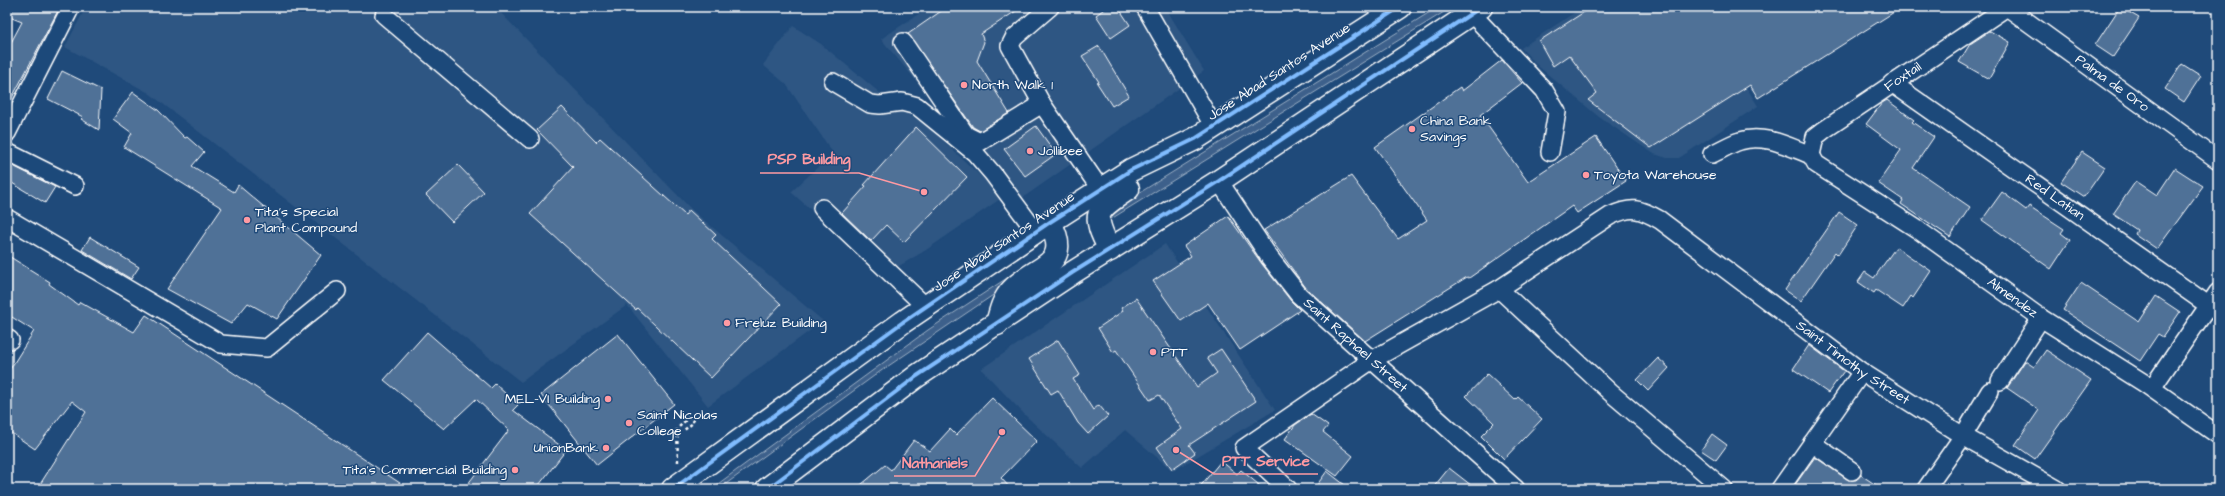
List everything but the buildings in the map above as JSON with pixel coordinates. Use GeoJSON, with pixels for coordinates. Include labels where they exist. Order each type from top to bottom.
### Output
{"type":"FeatureCollection","features":[{"type":"Feature","properties":{"kind":"highway","name":"Jose Abad Santos Avenue"},"geometry":{"type":"LineString","coordinates":[[676,487],[926,307],[1043,227],[1131,170],[1214,127],[1400,7]]}},
{"type":"Feature","properties":{"kind":"highway"},"geometry":{"type":"LineString","coordinates":[[767,489],[917,376],[1219,181],[1476,10]]}},
{"type":"Feature","properties":{"kind":"highway"},"geometry":{"type":"LineString","coordinates":[[1110,250],[1099,225],[1099,212],[1105,204],[1134,184],[1135,178],[1131,170]]}},
{"type":"Feature","properties":{"kind":"highway"},"geometry":{"type":"LineString","coordinates":[[997,324],[1001,309],[1012,290],[1044,266],[1056,254],[1058,242],[1043,227]]}},
{"type":"Feature","properties":{"kind":"street"},"geometry":{"type":"LineString","coordinates":[[7,133],[71,7]]}},
{"type":"Feature","properties":{"kind":"street"},"geometry":{"type":"LineString","coordinates":[[1050,7],[1014,38],[1010,46],[1042,104],[1101,190]]}},
{"type":"Feature","properties":{"kind":"street"},"geometry":{"type":"LineString","coordinates":[[1145,7],[1214,127]]}},
{"type":"Feature","properties":{"kind":"street","name":"Foxtail"},"geometry":{"type":"LineString","coordinates":[[1811,155],[1815,137],[1892,83],[2007,7]]}},
{"type":"Feature","properties":{"kind":"street","name":"Palma de Oro"},"geometry":{"type":"LineString","coordinates":[[2007,7],[2218,160]]}},
{"type":"Feature","properties":{"kind":"street"},"geometry":{"type":"LineString","coordinates":[[1476,10],[1544,90],[1557,112],[1550,152]]}},
{"type":"Feature","properties":{"kind":"street"},"geometry":{"type":"LineString","coordinates":[[384,15],[530,139]]}},
{"type":"Feature","properties":{"kind":"street"},"geometry":{"type":"LineString","coordinates":[[903,42],[966,135],[972,140],[980,142],[1042,104]]}},
{"type":"Feature","properties":{"kind":"street"},"geometry":{"type":"LineString","coordinates":[[833,82],[870,104],[880,105],[902,102],[917,106],[974,154],[1043,227]]}},
{"type":"Feature","properties":{"kind":"street","name":"Red Latian"},"geometry":{"type":"LineString","coordinates":[[1892,83],[2215,303]]}},
{"type":"Feature","properties":{"kind":"street"},"geometry":{"type":"LineString","coordinates":[[1712,154],[1740,141],[1755,138],[1772,141],[1811,155]]}},
{"type":"Feature","properties":{"kind":"street"},"geometry":{"type":"LineString","coordinates":[[7,152],[75,186]]}},
{"type":"Feature","properties":{"kind":"street","name":"Almendez"},"geometry":{"type":"LineString","coordinates":[[1811,155],[1816,164],[1917,229],[2041,318],[2152,388],[2218,435]]}},
{"type":"Feature","properties":{"kind":"street","name":"Saint Raphael Street"},"geometry":{"type":"LineString","coordinates":[[1219,181],[1270,258],[1299,294],[1516,489]]}},
{"type":"Feature","properties":{"kind":"street"},"geometry":{"type":"LineString","coordinates":[[822,208],[926,307]]}},
{"type":"Feature","properties":{"kind":"street","name":"Saint Timothy Street"},"geometry":{"type":"LineString","coordinates":[[1288,489],[1244,448],[1372,360],[1499,289],[1610,216],[1626,209],[1643,210],[1660,220],[1862,372],[1963,436],[2057,489]]}},
{"type":"Feature","properties":{"kind":"street"},"geometry":{"type":"LineString","coordinates":[[7,218],[221,344],[267,348],[337,291]]}},
{"type":"Feature","properties":{"kind":"street"},"geometry":{"type":"LineString","coordinates":[[1499,289],[1611,393],[1724,489]]}},
{"type":"Feature","properties":{"kind":"street"},"geometry":{"type":"LineString","coordinates":[[2152,388],[2215,303]]}},
{"type":"Feature","properties":{"kind":"street"},"geometry":{"type":"LineString","coordinates":[[1926,489],[2041,318]]}},
{"type":"Feature","properties":{"kind":"street"},"geometry":{"type":"LineString","coordinates":[[1780,489],[1862,372]]}},
{"type":"Feature","properties":{"kind":"street"},"geometry":{"type":"LineString","coordinates":[[1812,443],[1852,471]]}},
{"type":"Feature","properties":{"kind":"path"},"geometry":{"type":"LineString","coordinates":[[676,487],[677,429],[689,417],[694,422],[683,432]]}},
{"type":"Feature","properties":{"kind":"shaded area"},"geometry":{"type":"Polygon","coordinates":[[[86,7],[495,7],[692,210],[823,321],[708,406],[627,305],[521,382],[149,93],[65,47],[86,7]]]}},
{"type":"Feature","properties":{"kind":"shaded area","name":"North Walk 1"},"geometry":{"type":"Polygon","coordinates":[[[929,7],[1165,7],[1204,71],[1018,201],[881,39],[929,7]]]}},
{"type":"Feature","properties":{"kind":"shaded area"},"geometry":{"type":"Polygon","coordinates":[[[1438,7],[1452,7],[1111,219],[1107,213],[1438,7]]]}},
{"type":"Feature","properties":{"kind":"shaded area"},"geometry":{"type":"Polygon","coordinates":[[[1583,7],[1696,7],[1758,106],[1679,158],[1667,158],[1654,154],[1599,117],[1539,67],[1521,48],[1583,7]]]}},
{"type":"Feature","properties":{"kind":"shaded area"},"geometry":{"type":"Polygon","coordinates":[[[793,26],[821,44],[898,108],[927,126],[1003,197],[926,250],[884,275],[791,192],[833,153],[786,84],[763,65],[793,26]]]}},
{"type":"Feature","properties":{"kind":"shaded area","name":"PTT"},"geometry":{"type":"Polygon","coordinates":[[[1165,244],[1275,410],[1173,471],[1125,430],[1082,468],[1025,415],[981,369],[1165,244]]]}},
{"type":"Feature","properties":{"kind":"shaded area"},"geometry":{"type":"Polygon","coordinates":[[[1042,255],[1002,289],[878,373],[719,489],[711,489],[928,330],[1042,255]]]}},
{"type":"Feature","properties":{"kind":"cycle path"},"geometry":{"type":"LineString","coordinates":[[673,489],[903,322],[1050,222],[1131,170],[1195,139],[1400,7]]}},
{"type":"Feature","properties":{"kind":"cycle path"},"geometry":{"type":"LineString","coordinates":[[767,489],[917,376],[1072,273],[1219,181],[1481,7]]}},
{"type":"Feature","properties":{"kind":"place","name":"North Walk 1"},"geometry":{"type":"Point","coordinates":[964,85]}},
{"type":"Feature","properties":{"kind":"place","name":"China Bank Savings"},"geometry":{"type":"Point","coordinates":[1412,129]}},
{"type":"Feature","properties":{"kind":"place","name":"Jollibee"},"geometry":{"type":"Point","coordinates":[1030,151]}},
{"type":"Feature","properties":{"kind":"place","name":"Toyota Warehouse"},"geometry":{"type":"Point","coordinates":[1586,175]}},
{"type":"Feature","properties":{"kind":"place","name":"PSP Building"},"geometry":{"type":"Point","coordinates":[924,192]}},
{"type":"Feature","properties":{"kind":"place","name":"Tita's Special Plant Compound"},"geometry":{"type":"Point","coordinates":[247,220]}},
{"type":"Feature","properties":{"kind":"place","name":"Freluz Building"},"geometry":{"type":"Point","coordinates":[727,323]}},
{"type":"Feature","properties":{"kind":"place","name":"PTT"},"geometry":{"type":"Point","coordinates":[1153,352]}},
{"type":"Feature","properties":{"kind":"place","name":"MEL-VI Building"},"geometry":{"type":"Point","coordinates":[608,399]}},
{"type":"Feature","properties":{"kind":"place","name":"Saint Nicolas College"},"geometry":{"type":"Point","coordinates":[629,423]}},
{"type":"Feature","properties":{"kind":"place","name":"Nathaniels"},"geometry":{"type":"Point","coordinates":[1002,432]}},
{"type":"Feature","properties":{"kind":"place","name":"UnionBank"},"geometry":{"type":"Point","coordinates":[606,448]}},
{"type":"Feature","properties":{"kind":"place","name":"PTT Service"},"geometry":{"type":"Point","coordinates":[1176,450]}},
{"type":"Feature","properties":{"kind":"place","name":"Tita's Commercial Building"},"geometry":{"type":"Point","coordinates":[515,470]}}]}
